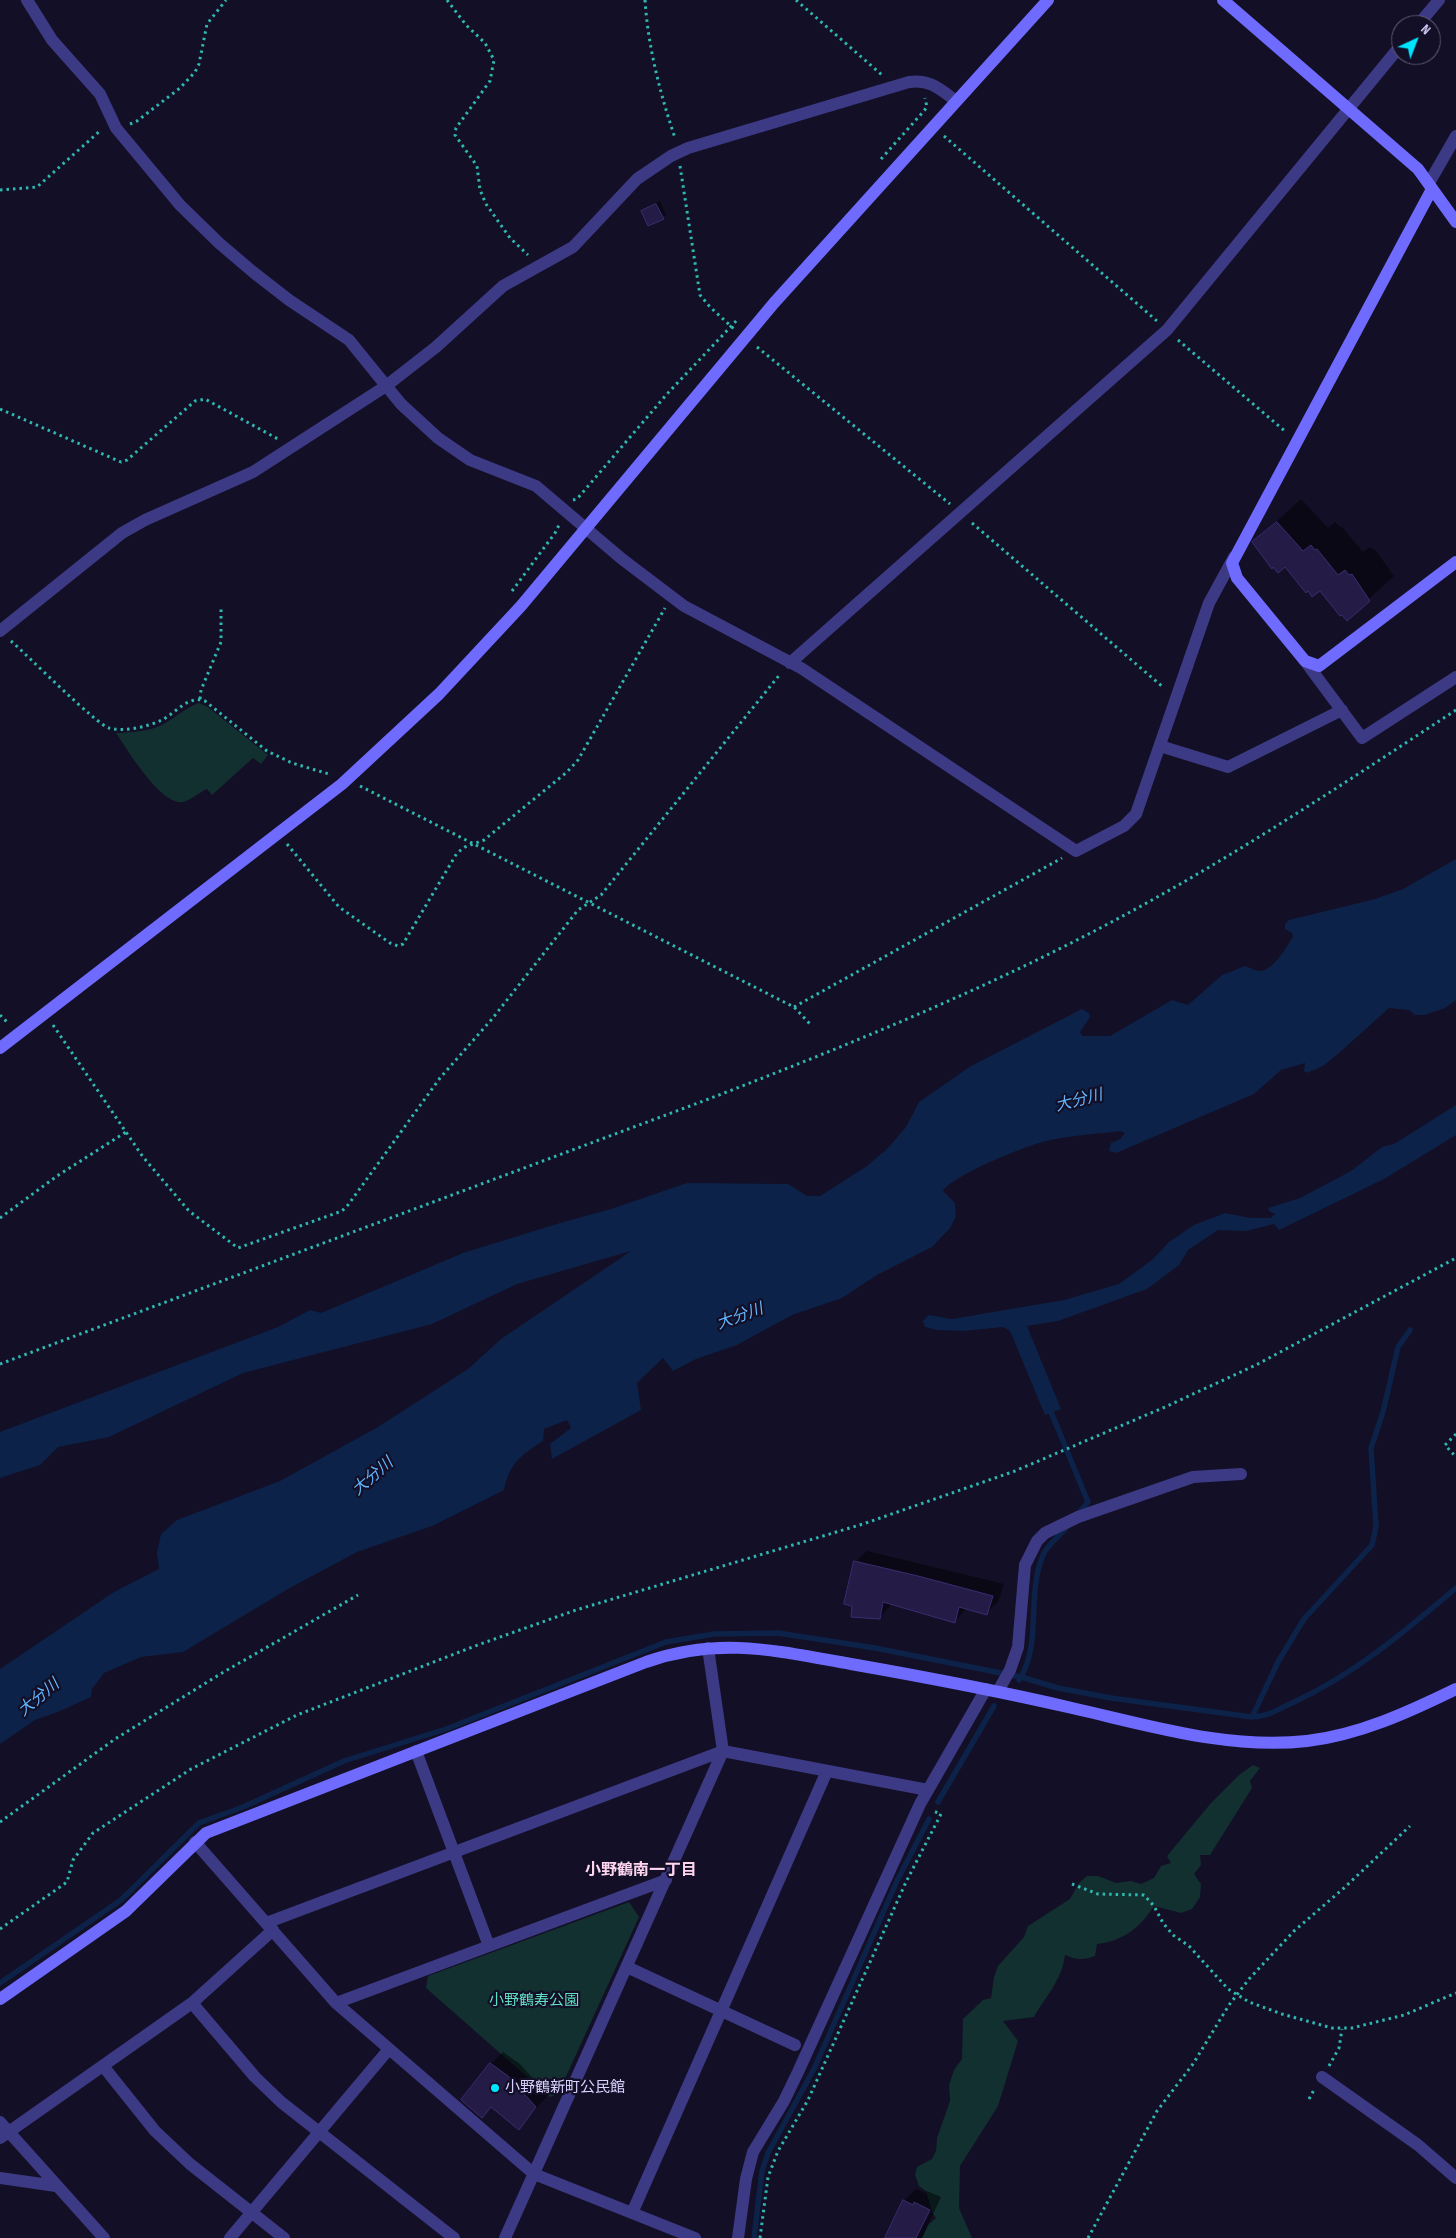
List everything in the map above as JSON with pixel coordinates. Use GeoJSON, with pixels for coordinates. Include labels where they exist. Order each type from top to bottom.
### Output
{"type":"FeatureCollection","features":[{"type":"Feature","properties":{"kind":"street"},"geometry":{"type":"LineString","coordinates":[[27,0],[52,40],[100,94],[114,124],[165,188],[219,243],[289,300],[344,336],[411,415],[458,453],[483,466],[536,486],[584,528],[684,606],[790,663],[838,692],[1076,851],[1133,819],[1139,807],[1209,603],[1456,136]]}},
{"type":"Feature","properties":{"kind":"street"},"geometry":{"type":"LineString","coordinates":[[0,1048],[346,780],[466,666],[521,606],[584,528],[745,338],[932,126],[1048,0]]}},
{"type":"Feature","properties":{"kind":"street"},"geometry":{"type":"LineString","coordinates":[[1223,0],[1418,169],[1456,222]]}},
{"type":"Feature","properties":{"kind":"street"},"geometry":{"type":"LineString","coordinates":[[1426,15],[1439,0]]}},
{"type":"Feature","properties":{"kind":"street"},"geometry":{"type":"LineString","coordinates":[[790,663],[1167,330],[1391,57]]}},
{"type":"Feature","properties":{"kind":"street"},"geometry":{"type":"LineString","coordinates":[[0,631],[122,533],[145,520],[253,472],[386,386],[436,347],[496,291],[573,246],[629,186],[678,152],[894,86],[924,81],[939,87],[956,101]]}},
{"type":"Feature","properties":{"kind":"street"},"geometry":{"type":"LineString","coordinates":[[1234,557],[1232,563],[1237,578],[1305,661],[1362,738],[1456,677]]}},
{"type":"Feature","properties":{"kind":"street"},"geometry":{"type":"LineString","coordinates":[[1305,661],[1319,666],[1326,663],[1456,562]]}},
{"type":"Feature","properties":{"kind":"street"},"geometry":{"type":"LineString","coordinates":[[1160,746],[1228,767],[1342,710]]}},
{"type":"Feature","properties":{"kind":"street"},"geometry":{"type":"LineString","coordinates":[[738,2238],[746,2179],[753,2152],[784,2101],[895,1857],[928,1790],[992,1690],[1010,1670],[1018,1647],[1025,1565],[1036,1541],[1045,1533],[1078,1517],[1193,1477],[1241,1474]]}},
{"type":"Feature","properties":{"kind":"street"},"geometry":{"type":"LineString","coordinates":[[0,1999],[126,1911],[206,1833],[662,1656],[732,1646],[764,1649],[992,1690],[1198,1735],[1252,1742],[1285,1742],[1325,1738],[1361,1729],[1456,1690]]}},
{"type":"Feature","properties":{"kind":"street"},"geometry":{"type":"LineString","coordinates":[[505,2238],[723,1750],[708,1648]]}},
{"type":"Feature","properties":{"kind":"street"},"geometry":{"type":"LineString","coordinates":[[104,2238],[3,2131],[103,2066],[192,2003],[270,1926],[454,1851],[723,1750],[928,1790]]}},
{"type":"Feature","properties":{"kind":"street"},"geometry":{"type":"LineString","coordinates":[[416,1751],[489,1946]]}},
{"type":"Feature","properties":{"kind":"street"},"geometry":{"type":"LineString","coordinates":[[632,2213],[827,1771]]}},
{"type":"Feature","properties":{"kind":"street"},"geometry":{"type":"LineString","coordinates":[[195,1842],[336,2003],[534,2174],[694,2238]]}},
{"type":"Feature","properties":{"kind":"street"},"geometry":{"type":"LineString","coordinates":[[336,2003],[666,1880]]}},
{"type":"Feature","properties":{"kind":"street"},"geometry":{"type":"LineString","coordinates":[[627,1967],[795,2045]]}},
{"type":"Feature","properties":{"kind":"street"},"geometry":{"type":"LineString","coordinates":[[192,2003],[266,2089],[454,2238]]}},
{"type":"Feature","properties":{"kind":"street"},"geometry":{"type":"LineString","coordinates":[[230,2238],[318,2131],[389,2049]]}},
{"type":"Feature","properties":{"kind":"street"},"geometry":{"type":"LineString","coordinates":[[103,2066],[156,2131],[190,2164],[284,2238]]}},
{"type":"Feature","properties":{"kind":"street"},"geometry":{"type":"LineString","coordinates":[[1322,2077],[1418,2145],[1456,2178]]}},
{"type":"Feature","properties":{"kind":"street"},"geometry":{"type":"LineString","coordinates":[[0,2178],[56,2186]]}},
{"type":"Feature","properties":{"kind":"path"},"geometry":{"type":"LineString","coordinates":[[0,190],[37,187],[104,128],[114,124],[129,124],[137,121],[188,80],[199,64],[207,24],[226,0]]}},
{"type":"Feature","properties":{"kind":"path"},"geometry":{"type":"LineString","coordinates":[[447,0],[466,24],[485,43],[494,60],[494,71],[490,81],[456,128],[455,135],[477,166],[480,190],[486,204],[510,238],[539,267]]}},
{"type":"Feature","properties":{"kind":"path"},"geometry":{"type":"LineString","coordinates":[[645,0],[647,32],[678,152],[700,295],[710,308],[731,327],[959,512],[1176,698]]}},
{"type":"Feature","properties":{"kind":"path"},"geometry":{"type":"LineString","coordinates":[[796,0],[894,86]]}},
{"type":"Feature","properties":{"kind":"path"},"geometry":{"type":"LineString","coordinates":[[878,163],[924,112],[927,102],[919,93]]}},
{"type":"Feature","properties":{"kind":"path"},"geometry":{"type":"LineString","coordinates":[[932,126],[1296,441]]}},
{"type":"Feature","properties":{"kind":"path"},"geometry":{"type":"LineString","coordinates":[[565,499],[578,499],[667,394],[743,315]]}},
{"type":"Feature","properties":{"kind":"path"},"geometry":{"type":"LineString","coordinates":[[0,409],[124,461],[195,401],[205,399],[271,434],[291,449]]}},
{"type":"Feature","properties":{"kind":"path"},"geometry":{"type":"LineString","coordinates":[[509,594],[555,533],[560,520]]}},
{"type":"Feature","properties":{"kind":"path"},"geometry":{"type":"LineString","coordinates":[[285,842],[339,907],[398,946],[403,944],[457,853],[472,843],[484,840],[567,772],[578,760],[671,597]]}},
{"type":"Feature","properties":{"kind":"path"},"geometry":{"type":"LineString","coordinates":[[200,699],[201,690],[221,642],[221,608]]}},
{"type":"Feature","properties":{"kind":"path"},"geometry":{"type":"LineString","coordinates":[[0,631],[101,723],[110,728],[132,728],[153,723],[192,699],[205,701],[267,751],[292,763],[346,780],[472,843],[794,1007],[810,1024]]}},
{"type":"Feature","properties":{"kind":"path"},"geometry":{"type":"LineString","coordinates":[[45,1013],[144,1157],[189,1211],[238,1248],[342,1210],[440,1078],[492,1019],[578,910],[601,896],[790,663]]}},
{"type":"Feature","properties":{"kind":"path"},"geometry":{"type":"LineString","coordinates":[[0,1364],[706,1100],[822,1055],[943,1003],[1118,919],[1188,880],[1456,710]]}},
{"type":"Feature","properties":{"kind":"path"},"geometry":{"type":"LineString","coordinates":[[324,780],[336,770]]}},
{"type":"Feature","properties":{"kind":"path"},"geometry":{"type":"LineString","coordinates":[[794,1007],[1076,851]]}},
{"type":"Feature","properties":{"kind":"path"},"geometry":{"type":"LineString","coordinates":[[0,1029],[16,1017]]}},
{"type":"Feature","properties":{"kind":"path"},"geometry":{"type":"LineString","coordinates":[[0,1218],[57,1176],[126,1132]]}},
{"type":"Feature","properties":{"kind":"path"},"geometry":{"type":"LineString","coordinates":[[0,1929],[67,1882],[73,1860],[93,1833],[192,1769],[297,1715],[475,1646],[576,1610],[864,1524],[1015,1471],[1241,1372],[1456,1258]]}},
{"type":"Feature","properties":{"kind":"path"},"geometry":{"type":"LineString","coordinates":[[1456,1434],[1444,1445],[1456,1457]]}},
{"type":"Feature","properties":{"kind":"path"},"geometry":{"type":"LineString","coordinates":[[0,1822],[115,1739],[358,1595]]}},
{"type":"Feature","properties":{"kind":"path"},"geometry":{"type":"LineString","coordinates":[[760,2238],[768,2176],[778,2150],[808,2100],[906,1882],[941,1814]]}},
{"type":"Feature","properties":{"kind":"path"},"geometry":{"type":"LineString","coordinates":[[1088,2238],[1157,2111],[1193,2064],[1237,1995],[1268,1957],[1294,1931],[1344,1888],[1410,1826]]}},
{"type":"Feature","properties":{"kind":"path"},"geometry":{"type":"LineString","coordinates":[[1072,1884],[1098,1894],[1144,1895],[1173,1934],[1189,1946],[1237,1995],[1262,2008],[1342,2030],[1361,2027],[1404,2014],[1456,1993]]}},
{"type":"Feature","properties":{"kind":"green space"},"geometry":{"type":"Polygon","coordinates":[[[199,703],[208,707],[268,755],[261,764],[253,758],[212,795],[207,789],[186,801],[174,801],[165,795],[145,775],[116,733],[157,727],[199,703]]]}},
{"type":"Feature","properties":{"kind":"green space"},"geometry":{"type":"Polygon","coordinates":[[[1253,1765],[1260,1768],[1250,1781],[1252,1788],[1210,1855],[1200,1855],[1201,1865],[1194,1874],[1201,1884],[1200,1897],[1192,1909],[1181,1913],[1154,1906],[1143,1921],[1130,1932],[1115,1940],[1097,1944],[1095,1956],[1080,1959],[1065,1955],[1061,1972],[1053,1988],[1034,2017],[1003,2021],[1018,2041],[998,2106],[960,2166],[959,2208],[972,2238],[922,2238],[928,2225],[936,2218],[932,2212],[926,2191],[919,2186],[915,2175],[917,2167],[932,2159],[936,2151],[937,2138],[950,2101],[949,2085],[954,2070],[962,2059],[963,2019],[983,2000],[991,1998],[994,1977],[998,1966],[1024,1937],[1028,1926],[1070,1899],[1079,1883],[1087,1876],[1098,1876],[1116,1883],[1131,1881],[1141,1884],[1154,1878],[1161,1866],[1171,1863],[1167,1856],[1211,1803],[1239,1775],[1253,1765]]]}},
{"type":"Feature","properties":{"kind":"green space","name":"小野鶴寿公園"},"geometry":{"type":"Polygon","coordinates":[[[629,1902],[639,1917],[558,2094],[550,2097],[426,1988],[428,1976],[629,1902]]]}},
{"type":"Feature","properties":{"kind":"water","name":"大分川"},"geometry":{"type":"Polygon","coordinates":[[[1456,859],[1456,1000],[1445,1008],[1424,1015],[1415,1015],[1409,1010],[1389,1008],[1323,1066],[1307,1073],[1304,1071],[1305,1063],[1281,1070],[1254,1094],[1116,1153],[1109,1151],[1111,1143],[1120,1139],[1125,1133],[1121,1131],[1041,1142],[976,1169],[950,1184],[943,1191],[955,1203],[956,1216],[950,1228],[932,1247],[877,1275],[842,1298],[792,1315],[737,1345],[696,1359],[673,1371],[663,1358],[637,1383],[641,1410],[552,1459],[550,1444],[571,1428],[567,1420],[544,1429],[543,1441],[517,1461],[509,1473],[504,1490],[432,1526],[357,1552],[288,1589],[183,1652],[141,1657],[104,1673],[92,1689],[91,1697],[35,1720],[0,1744],[0,1669],[114,1592],[159,1569],[157,1553],[161,1534],[177,1520],[280,1481],[378,1427],[468,1369],[501,1339],[631,1251],[517,1284],[432,1324],[243,1373],[109,1437],[58,1447],[40,1465],[0,1478],[0,1432],[278,1327],[310,1310],[321,1313],[463,1253],[611,1209],[687,1183],[788,1184],[807,1196],[820,1196],[867,1166],[888,1148],[906,1127],[919,1102],[971,1066],[1082,1009],[1089,1013],[1090,1017],[1080,1032],[1082,1036],[1110,1036],[1172,1000],[1188,1005],[1222,975],[1245,966],[1260,971],[1270,967],[1293,937],[1292,933],[1285,929],[1285,924],[1289,920],[1375,899],[1403,889],[1456,859]]]}},
{"type":"Feature","properties":{"kind":"water"},"geometry":{"type":"Polygon","coordinates":[[[1456,1105],[1456,1135],[1384,1179],[1279,1230],[1274,1224],[1246,1231],[1218,1230],[1188,1250],[1179,1265],[1147,1289],[1058,1321],[1027,1326],[1061,1409],[1045,1415],[1010,1331],[1003,1327],[963,1331],[937,1330],[925,1327],[923,1321],[929,1315],[952,1319],[1064,1300],[1119,1284],[1152,1260],[1169,1242],[1194,1225],[1225,1213],[1251,1218],[1271,1218],[1275,1214],[1269,1211],[1268,1208],[1300,1198],[1351,1171],[1382,1147],[1394,1144],[1456,1105]]]}},
{"type":"Feature","properties":{"kind":"building"},"geometry":{"type":"Polygon","coordinates":[[[656,204],[664,219],[648,226],[641,211],[656,204]]]}},
{"type":"Feature","properties":{"kind":"building"},"geometry":{"type":"Polygon","coordinates":[[[1277,522],[1303,551],[1311,545],[1315,550],[1317,549],[1338,575],[1345,570],[1349,575],[1352,574],[1370,601],[1347,621],[1342,615],[1340,616],[1320,591],[1312,597],[1308,591],[1306,593],[1285,567],[1278,573],[1273,567],[1272,569],[1252,542],[1277,522]]]}},
{"type":"Feature","properties":{"kind":"building"},"geometry":{"type":"Polygon","coordinates":[[[854,1561],[993,1596],[987,1615],[959,1607],[955,1623],[883,1602],[880,1619],[851,1617],[852,1606],[844,1604],[854,1561]]]}},
{"type":"Feature","properties":{"kind":"building","name":"小野鶴新町公民館"},"geometry":{"type":"Polygon","coordinates":[[[490,2063],[508,2076],[536,2107],[519,2130],[491,2107],[482,2118],[461,2100],[490,2063]]]}},
{"type":"Feature","properties":{"kind":"building"},"geometry":{"type":"Polygon","coordinates":[[[903,2200],[913,2205],[914,2202],[930,2210],[916,2238],[885,2238],[903,2200]]]}},
{"type":"Feature","properties":{"kind":"waterway"},"geometry":{"type":"LineString","coordinates":[[1019,1680],[1021,1677],[1058,1688],[1111,1698],[1252,1717],[1279,1660],[1304,1619],[1372,1545],[1376,1527],[1371,1448],[1383,1412],[1398,1347],[1410,1330]]}},
{"type":"Feature","properties":{"kind":"waterway"},"geometry":{"type":"LineString","coordinates":[[1049,1407],[1088,1502],[1078,1514]]}},
{"type":"Feature","properties":{"kind":"waterway"},"geometry":{"type":"LineString","coordinates":[[0,1983],[121,1900],[199,1823],[243,1807],[344,1761],[446,1729],[666,1642],[714,1634],[778,1633],[875,1648],[1021,1677],[1031,1647],[1034,1599],[1039,1568],[1046,1550],[1067,1527]]}},
{"type":"Feature","properties":{"kind":"waterway"},"geometry":{"type":"LineString","coordinates":[[1252,1717],[1274,1712],[1316,1691],[1359,1665],[1398,1636],[1456,1588]]}},
{"type":"Feature","properties":{"kind":"waterway"},"geometry":{"type":"LineString","coordinates":[[938,1802],[994,1706]]}},
{"type":"Feature","properties":{"kind":"waterway"},"geometry":{"type":"LineString","coordinates":[[754,2238],[762,2171],[768,2153],[814,2069],[897,1881],[929,1819]]}},
{"type":"Feature","properties":{"kind":"place","name":"小野鶴新町公民館"},"geometry":{"type":"Point","coordinates":[495,2088]}},
{"type":"Feature","properties":{"kind":"district","name":"小野鶴南一丁目"},"geometry":{"type":"Point","coordinates":[641,1871]}}]}
